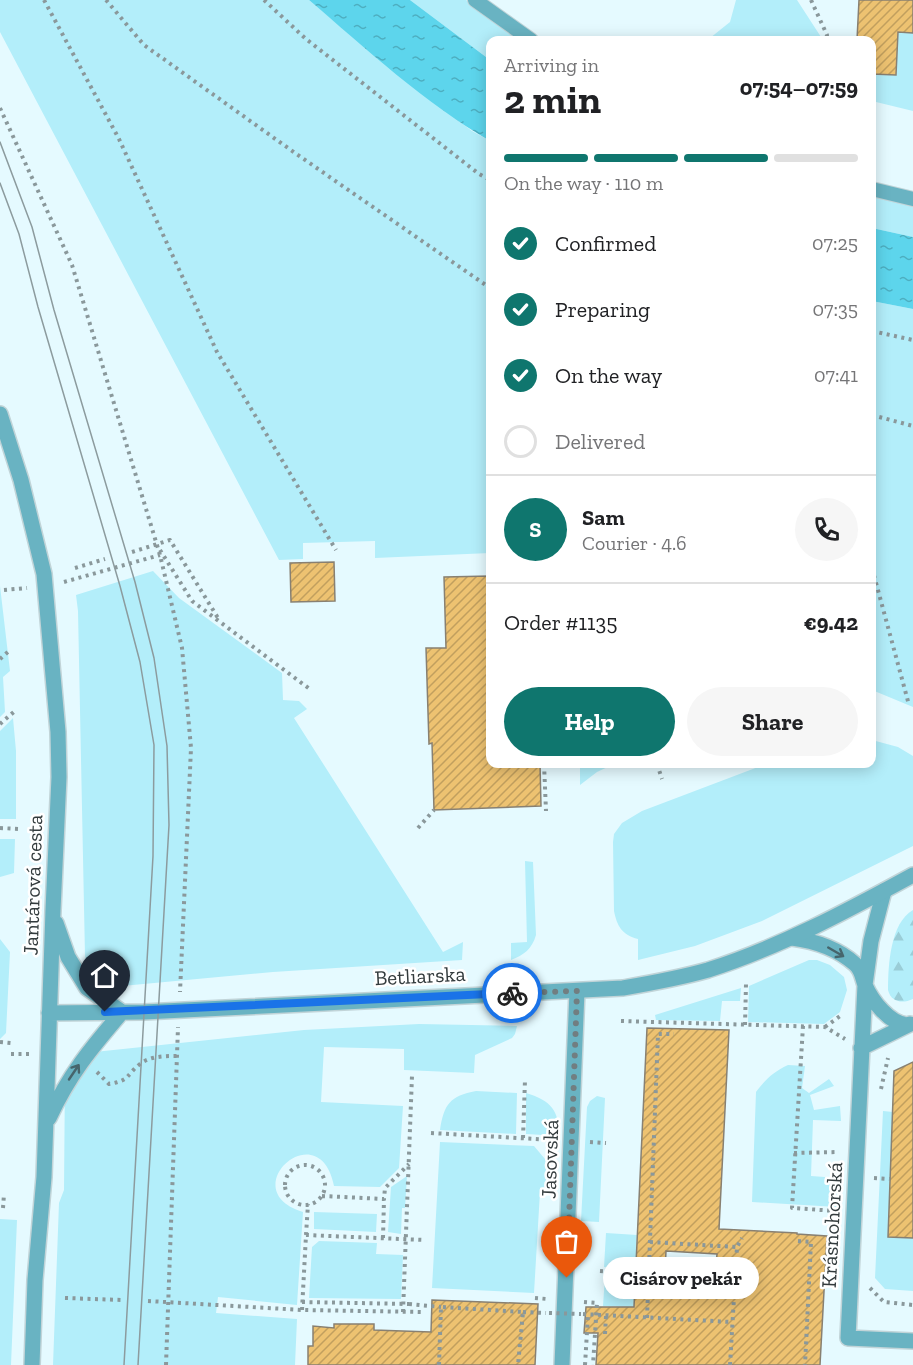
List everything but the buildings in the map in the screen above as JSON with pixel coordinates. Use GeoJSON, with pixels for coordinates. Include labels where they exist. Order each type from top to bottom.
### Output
{"type":"FeatureCollection","features":[{"type":"Feature","properties":{"kind":"street","name":"Jantárová cesta"},"geometry":{"type":"LineString","coordinates":[[0,414],[21,480],[44,574],[54,662],[59,777],[44,1177],[35,1280],[32,1365]]}},
{"type":"Feature","properties":{"kind":"street","name":"Betliarska"},"geometry":{"type":"LineString","coordinates":[[50,1013],[179,1010],[623,988],[680,978],[734,961],[792,938],[913,875]]}},
{"type":"Feature","properties":{"kind":"street","name":"Krásnohorská"},"geometry":{"type":"LineString","coordinates":[[884,891],[871,941],[866,985],[848,1338],[913,1341]]}},
{"type":"Feature","properties":{"kind":"street"},"geometry":{"type":"LineString","coordinates":[[46,1123],[63,1088],[82,1059],[122,1012],[87,988],[68,957],[53,910]]}},
{"type":"Feature","properties":{"kind":"street"},"geometry":{"type":"LineString","coordinates":[[792,938],[823,944],[841,953],[856,965],[875,1002],[894,1020],[910,1024]]}},
{"type":"Feature","properties":{"kind":"street","name":"Jasovská"},"geometry":{"type":"LineString","coordinates":[[562,1365],[577,991]]}},
{"type":"Feature","properties":{"kind":"street"},"geometry":{"type":"LineString","coordinates":[[861,1048],[910,1024]]}},
{"type":"Feature","properties":{"kind":"lane"},"geometry":{"type":"LineString","coordinates":[[475,0],[525,36]]}},
{"type":"Feature","properties":{"kind":"lane"},"geometry":{"type":"LineString","coordinates":[[876,190],[913,200]]}},
{"type":"Feature","properties":{"kind":"path"},"geometry":{"type":"LineString","coordinates":[[44,0],[119,139],[218,352],[336,550]]}},
{"type":"Feature","properties":{"kind":"path"},"geometry":{"type":"LineString","coordinates":[[106,0],[144,45],[486,285]]}},
{"type":"Feature","properties":{"kind":"path"},"geometry":{"type":"LineString","coordinates":[[264,0],[306,39],[486,178]]}},
{"type":"Feature","properties":{"kind":"path"},"geometry":{"type":"LineString","coordinates":[[811,0],[827,36]]}},
{"type":"Feature","properties":{"kind":"path"},"geometry":{"type":"LineString","coordinates":[[0,108],[72,265],[160,555],[182,648],[191,748],[179,1010]]}},
{"type":"Feature","properties":{"kind":"path"},"geometry":{"type":"LineString","coordinates":[[876,332],[913,340]]}},
{"type":"Feature","properties":{"kind":"path"},"geometry":{"type":"LineString","coordinates":[[876,416],[913,426]]}},
{"type":"Feature","properties":{"kind":"path"},"geometry":{"type":"LineString","coordinates":[[132,552],[170,540],[220,622]]}},
{"type":"Feature","properties":{"kind":"path"},"geometry":{"type":"LineString","coordinates":[[157,545],[192,601],[311,690]]}},
{"type":"Feature","properties":{"kind":"path"},"geometry":{"type":"LineString","coordinates":[[4,590],[45,586],[160,555]]}},
{"type":"Feature","properties":{"kind":"path"},"geometry":{"type":"LineString","coordinates":[[75,568],[105,559]]}},
{"type":"Feature","properties":{"kind":"path"},"geometry":{"type":"LineString","coordinates":[[876,583],[909,705]]}},
{"type":"Feature","properties":{"kind":"path"},"geometry":{"type":"LineString","coordinates":[[0,659],[10,650]]}},
{"type":"Feature","properties":{"kind":"path"},"geometry":{"type":"LineString","coordinates":[[0,724],[16,710]]}},
{"type":"Feature","properties":{"kind":"path"},"geometry":{"type":"LineString","coordinates":[[544,768],[546,811]]}},
{"type":"Feature","properties":{"kind":"path"},"geometry":{"type":"LineString","coordinates":[[658,768],[662,779]]}},
{"type":"Feature","properties":{"kind":"path"},"geometry":{"type":"LineString","coordinates":[[418,828],[434,810]]}},
{"type":"Feature","properties":{"kind":"path"},"geometry":{"type":"LineString","coordinates":[[0,828],[20,829]]}},
{"type":"Feature","properties":{"kind":"path"},"geometry":{"type":"LineString","coordinates":[[745,1025],[746,984]]}},
{"type":"Feature","properties":{"kind":"path"},"geometry":{"type":"LineString","coordinates":[[621,1021],[825,1027],[861,1048]]}},
{"type":"Feature","properties":{"kind":"path"},"geometry":{"type":"LineString","coordinates":[[802,1026],[792,1208],[838,1211],[838,1220]]}},
{"type":"Feature","properties":{"kind":"path"},"geometry":{"type":"LineString","coordinates":[[647,1318],[658,1034],[674,1034]]}},
{"type":"Feature","properties":{"kind":"path"},"geometry":{"type":"LineString","coordinates":[[0,1042],[11,1043]]}},
{"type":"Feature","properties":{"kind":"path"},"geometry":{"type":"LineString","coordinates":[[166,1365],[178,1047]]}},
{"type":"Feature","properties":{"kind":"path"},"geometry":{"type":"LineString","coordinates":[[110,1084],[124,1081],[142,1062],[157,1057],[177,1056]]}},
{"type":"Feature","properties":{"kind":"path"},"geometry":{"type":"LineString","coordinates":[[879,1099],[888,1058]]}},
{"type":"Feature","properties":{"kind":"path"},"geometry":{"type":"LineString","coordinates":[[403,1312],[412,1076]]}},
{"type":"Feature","properties":{"kind":"path"},"geometry":{"type":"LineString","coordinates":[[523,1138],[525,1080]]}},
{"type":"Feature","properties":{"kind":"path"},"geometry":{"type":"LineString","coordinates":[[431,1133],[606,1143]]}},
{"type":"Feature","properties":{"kind":"path"},"geometry":{"type":"LineString","coordinates":[[795,1153],[856,1151]]}},
{"type":"Feature","properties":{"kind":"path"},"geometry":{"type":"LineString","coordinates":[[383,1238],[385,1188],[409,1164]]}},
{"type":"Feature","properties":{"kind":"path"},"geometry":{"type":"LineString","coordinates":[[307,1165],[319,1170],[325,1182],[322,1196],[308,1204],[298,1204],[292,1201],[285,1190],[286,1178],[294,1168],[307,1165]]}},
{"type":"Feature","properties":{"kind":"path"},"geometry":{"type":"LineString","coordinates":[[874,1189],[874,1178],[890,1179]]}},
{"type":"Feature","properties":{"kind":"path"},"geometry":{"type":"LineString","coordinates":[[3,1208],[4,1194]]}},
{"type":"Feature","properties":{"kind":"path"},"geometry":{"type":"LineString","coordinates":[[322,1196],[384,1199]]}},
{"type":"Feature","properties":{"kind":"path"},"geometry":{"type":"LineString","coordinates":[[302,1310],[308,1204]]}},
{"type":"Feature","properties":{"kind":"path"},"geometry":{"type":"LineString","coordinates":[[306,1235],[425,1240]]}},
{"type":"Feature","properties":{"kind":"path"},"geometry":{"type":"LineString","coordinates":[[730,1365],[737,1247],[742,1238]]}},
{"type":"Feature","properties":{"kind":"path"},"geometry":{"type":"LineString","coordinates":[[798,1241],[811,1242],[805,1365]]}},
{"type":"Feature","properties":{"kind":"path"},"geometry":{"type":"LineString","coordinates":[[650,1242],[737,1247]]}},
{"type":"Feature","properties":{"kind":"path"},"geometry":{"type":"LineString","coordinates":[[600,1271],[664,1276],[689,1286],[734,1288]]}},
{"type":"Feature","properties":{"kind":"path"},"geometry":{"type":"LineString","coordinates":[[870,1278],[870,1289],[884,1302],[913,1305]]}},
{"type":"Feature","properties":{"kind":"path"},"geometry":{"type":"LineString","coordinates":[[65,1298],[122,1300]]}},
{"type":"Feature","properties":{"kind":"path"},"geometry":{"type":"LineString","coordinates":[[148,1301],[302,1310],[421,1312]]}},
{"type":"Feature","properties":{"kind":"path"},"geometry":{"type":"LineString","coordinates":[[566,1301],[597,1303],[593,1365]]}},
{"type":"Feature","properties":{"kind":"path"},"geometry":{"type":"LineString","coordinates":[[302,1302],[409,1304],[538,1312]]}},
{"type":"Feature","properties":{"kind":"path"},"geometry":{"type":"LineString","coordinates":[[439,1365],[441,1307]]}},
{"type":"Feature","properties":{"kind":"path"},"geometry":{"type":"LineString","coordinates":[[518,1365],[523,1312]]}},
{"type":"Feature","properties":{"kind":"path"},"geometry":{"type":"LineString","coordinates":[[549,1313],[581,1314]]}},
{"type":"Feature","properties":{"kind":"path"},"geometry":{"type":"LineString","coordinates":[[585,1365],[588,1315],[732,1322]]}},
{"type":"Feature","properties":{"kind":"path"},"geometry":{"type":"LineString","coordinates":[[604,1334],[606,1316]]}},
{"type":"Feature","properties":{"kind":"green space"},"geometry":{"type":"Polygon","coordinates":[[[0,0],[309,0],[387,66],[472,131],[486,139],[486,553],[375,558],[375,541],[303,543],[303,559],[279,560],[0,32],[0,0]]]}},
{"type":"Feature","properties":{"kind":"green space"},"geometry":{"type":"Polygon","coordinates":[[[410,0],[466,0],[516,36],[486,36],[486,57],[410,0]]]}},
{"type":"Feature","properties":{"kind":"green space"},"geometry":{"type":"Polygon","coordinates":[[[736,0],[797,0],[820,36],[712,36],[730,22],[736,0]]]}},
{"type":"Feature","properties":{"kind":"green space"},"geometry":{"type":"Polygon","coordinates":[[[898,32],[913,33],[913,111],[876,102],[876,74],[896,75],[898,32]]]}},
{"type":"Feature","properties":{"kind":"green space"},"geometry":{"type":"Polygon","coordinates":[[[876,197],[913,207],[913,237],[876,229],[876,197]]]}},
{"type":"Feature","properties":{"kind":"green space"},"geometry":{"type":"Polygon","coordinates":[[[876,302],[913,309],[913,707],[876,692],[876,302]]]}},
{"type":"Feature","properties":{"kind":"green space"},"geometry":{"type":"Polygon","coordinates":[[[153,571],[179,598],[282,673],[283,700],[299,701],[307,709],[294,718],[443,952],[463,942],[462,960],[273,972],[122,986],[103,980],[90,969],[85,956],[76,595],[153,571]]]}},
{"type":"Feature","properties":{"kind":"green space"},"geometry":{"type":"Polygon","coordinates":[[[0,586],[10,671],[3,677],[5,712],[0,717],[0,586]]]}},
{"type":"Feature","properties":{"kind":"green space"},"geometry":{"type":"Polygon","coordinates":[[[13,718],[16,751],[16,819],[0,819],[0,731],[13,718]]]}},
{"type":"Feature","properties":{"kind":"green space"},"geometry":{"type":"Polygon","coordinates":[[[876,741],[898,747],[913,756],[913,846],[762,921],[695,946],[638,960],[638,939],[621,929],[614,911],[613,842],[614,834],[622,823],[642,811],[755,768],[876,768],[876,741]]]}},
{"type":"Feature","properties":{"kind":"green space"},"geometry":{"type":"Polygon","coordinates":[[[580,768],[606,768],[597,772],[580,785],[580,768]]]}},
{"type":"Feature","properties":{"kind":"green space"},"geometry":{"type":"Polygon","coordinates":[[[0,839],[15,839],[14,873],[0,877],[0,839]]]}},
{"type":"Feature","properties":{"kind":"green space"},"geometry":{"type":"Polygon","coordinates":[[[525,861],[533,862],[536,935],[527,951],[511,960],[511,943],[527,942],[525,861]]]}},
{"type":"Feature","properties":{"kind":"green space"},"geometry":{"type":"Polygon","coordinates":[[[913,910],[913,999],[901,1002],[894,999],[888,990],[890,958],[899,925],[913,910]]]}},
{"type":"Feature","properties":{"kind":"green space"},"geometry":{"type":"Polygon","coordinates":[[[0,939],[10,952],[6,1033],[0,1039],[0,939]]]}},
{"type":"Feature","properties":{"kind":"green space"},"geometry":{"type":"Polygon","coordinates":[[[809,960],[817,960],[830,965],[844,977],[847,990],[840,1012],[824,1024],[748,1022],[749,986],[809,960]]]}},
{"type":"Feature","properties":{"kind":"green space"},"geometry":{"type":"Polygon","coordinates":[[[741,988],[740,1001],[722,1001],[720,1021],[656,1020],[655,1015],[741,988]]]}},
{"type":"Feature","properties":{"kind":"green space"},"geometry":{"type":"Polygon","coordinates":[[[419,1024],[517,1026],[512,1038],[475,1055],[474,1073],[404,1070],[404,1049],[324,1047],[321,1102],[403,1106],[399,1168],[380,1187],[334,1186],[325,1165],[313,1155],[299,1156],[286,1163],[278,1175],[276,1189],[283,1202],[303,1212],[297,1305],[218,1297],[216,1313],[297,1319],[295,1365],[53,1365],[59,1203],[64,1190],[65,1072],[73,1060],[85,1053],[304,1030],[419,1024]]]}},
{"type":"Feature","properties":{"kind":"green space"},"geometry":{"type":"Polygon","coordinates":[[[788,1065],[805,1066],[802,1088],[809,1093],[829,1079],[834,1086],[810,1095],[814,1110],[840,1106],[841,1121],[813,1120],[811,1176],[838,1178],[837,1207],[752,1202],[756,1092],[770,1076],[788,1065]]]}},
{"type":"Feature","properties":{"kind":"green space"},"geometry":{"type":"Polygon","coordinates":[[[476,1091],[517,1093],[516,1134],[440,1130],[446,1108],[450,1103],[460,1096],[476,1091]]]}},
{"type":"Feature","properties":{"kind":"green space"},"geometry":{"type":"Polygon","coordinates":[[[526,1093],[542,1099],[552,1108],[558,1119],[560,1136],[526,1134],[526,1093]]]}},
{"type":"Feature","properties":{"kind":"green space"},"geometry":{"type":"Polygon","coordinates":[[[597,1096],[605,1098],[599,1222],[581,1221],[587,1107],[590,1101],[597,1096]]]}},
{"type":"Feature","properties":{"kind":"green space"},"geometry":{"type":"Polygon","coordinates":[[[883,1111],[893,1112],[888,1236],[913,1238],[913,1291],[885,1289],[875,1278],[883,1111]]]}},
{"type":"Feature","properties":{"kind":"green space"},"geometry":{"type":"Polygon","coordinates":[[[440,1142],[534,1146],[550,1165],[549,1186],[540,1192],[534,1293],[432,1288],[440,1142]]]}},
{"type":"Feature","properties":{"kind":"green space"},"geometry":{"type":"Polygon","coordinates":[[[407,1176],[401,1234],[388,1232],[391,1187],[407,1176]]]}},
{"type":"Feature","properties":{"kind":"green space"},"geometry":{"type":"Polygon","coordinates":[[[314,1212],[377,1214],[376,1232],[314,1229],[314,1212]]]}},
{"type":"Feature","properties":{"kind":"green space"},"geometry":{"type":"Polygon","coordinates":[[[0,1219],[17,1220],[11,1365],[0,1365],[0,1219]]]}},
{"type":"Feature","properties":{"kind":"green space"},"geometry":{"type":"Polygon","coordinates":[[[606,1233],[637,1235],[636,1269],[604,1267],[606,1233]]]}},
{"type":"Feature","properties":{"kind":"green space"},"geometry":{"type":"Polygon","coordinates":[[[319,1241],[377,1243],[376,1254],[403,1255],[401,1299],[309,1298],[312,1247],[319,1241]]]}},
{"type":"Feature","properties":{"kind":"green space"},"geometry":{"type":"Polygon","coordinates":[[[605,1276],[636,1278],[634,1307],[603,1306],[605,1276]]]}},
{"type":"Feature","properties":{"kind":"water"},"geometry":{"type":"Polygon","coordinates":[[[309,0],[410,0],[486,57],[486,138],[419,93],[309,0]]]}},
{"type":"Feature","properties":{"kind":"water"},"geometry":{"type":"Polygon","coordinates":[[[876,229],[913,237],[913,309],[876,302],[876,229]]]}},
{"type":"Feature","properties":{"kind":"tram line"},"geometry":{"type":"LineString","coordinates":[[0,142],[32,227],[54,310],[135,582],[154,658],[167,746],[169,825],[138,1365]]}},
{"type":"Feature","properties":{"kind":"tram line"},"geometry":{"type":"LineString","coordinates":[[0,183],[19,234],[38,307],[120,586],[140,662],[154,745],[153,856],[124,1365]]}},
{"type":"Feature","properties":{"kind":"way so far"},"geometry":{"type":"LineString","coordinates":[[512,993],[577,991],[567,1278]]}},
{"type":"Feature","properties":{"kind":"place","name":"Cisárov pekár"},"geometry":{"type":"Point","coordinates":[567,1278]}},
{"type":"Feature","properties":{"kind":"route"},"geometry":{"type":"LineString","coordinates":[[105,1012],[144,1012],[512,993]]}}]}
